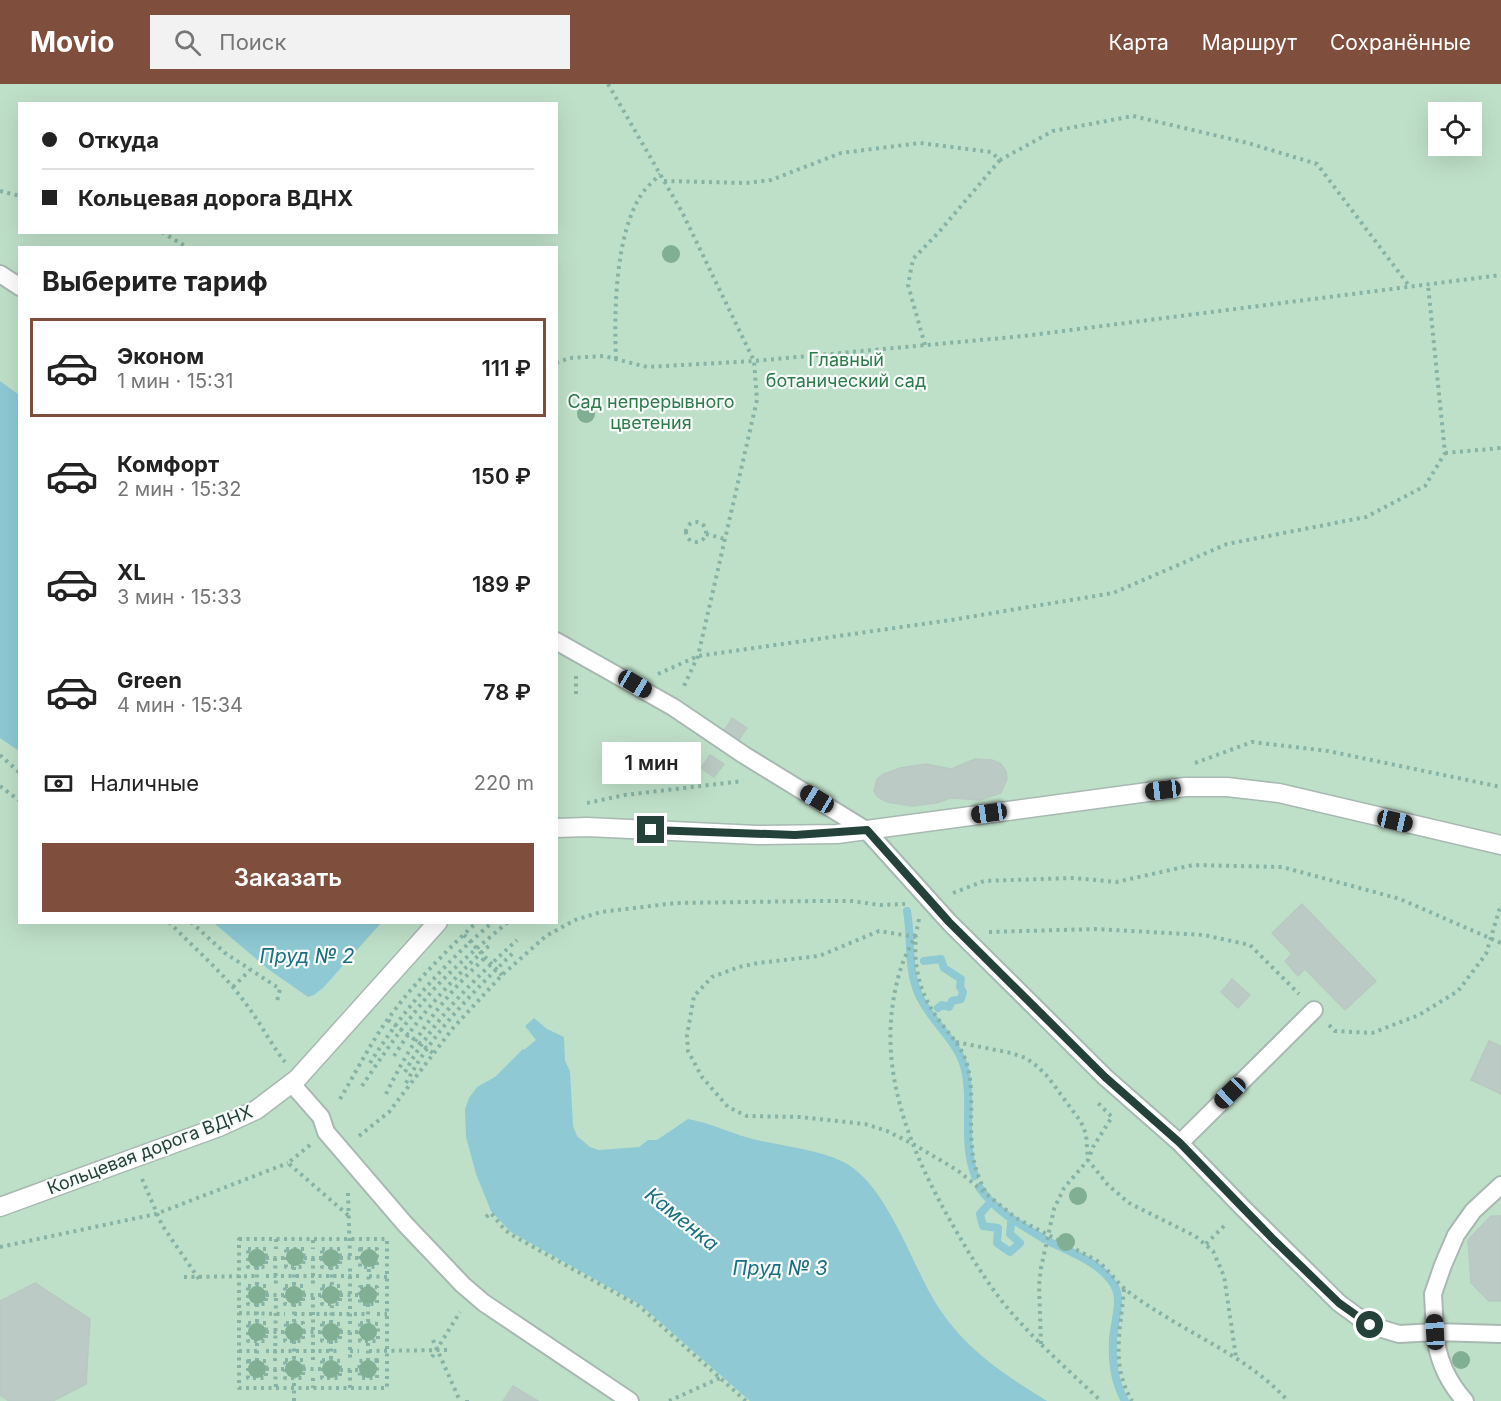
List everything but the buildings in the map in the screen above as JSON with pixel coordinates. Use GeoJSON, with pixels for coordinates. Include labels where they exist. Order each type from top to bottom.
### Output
{"type":"FeatureCollection","features":[{"type":"Feature","properties":{"kind":"street"},"geometry":{"type":"LineString","coordinates":[[558,828],[795,835],[867,830],[1185,787],[1227,787],[1279,793],[1501,845]]}},
{"type":"Feature","properties":{"kind":"street","name":"Кольцевая дорога ВДНХ"},"geometry":{"type":"LineString","coordinates":[[0,1208],[237,1120],[256,1110],[295,1082],[436,924]]}},
{"type":"Feature","properties":{"kind":"lane"},"geometry":{"type":"LineString","coordinates":[[0,274],[18,286]]}},
{"type":"Feature","properties":{"kind":"lane"},"geometry":{"type":"LineString","coordinates":[[558,642],[673,707],[744,755],[867,830],[929,901],[1105,1077],[1180,1143],[1339,1303],[1370,1325],[1399,1334],[1435,1332],[1501,1334]]}},
{"type":"Feature","properties":{"kind":"lane"},"geometry":{"type":"LineString","coordinates":[[1180,1143],[1314,1010]]}},
{"type":"Feature","properties":{"kind":"lane"},"geometry":{"type":"LineString","coordinates":[[295,1082],[321,1117],[326,1132],[405,1224],[472,1293],[630,1401]]}},
{"type":"Feature","properties":{"kind":"lane"},"geometry":{"type":"LineString","coordinates":[[1465,1401],[1454,1389],[1437,1352],[1433,1294],[1456,1235],[1473,1211],[1501,1185]]}},
{"type":"Feature","properties":{"kind":"path"},"geometry":{"type":"LineString","coordinates":[[608,84],[682,212],[754,361],[757,400],[698,656],[673,707]]}},
{"type":"Feature","properties":{"kind":"path"},"geometry":{"type":"LineString","coordinates":[[925,345],[908,285],[913,259],[977,189],[1000,160],[1053,131],[1132,116],[1248,143],[1317,164],[1410,287]]}},
{"type":"Feature","properties":{"kind":"path"},"geometry":{"type":"LineString","coordinates":[[664,182],[746,183],[771,180],[842,153],[920,142],[991,152],[1000,160]]}},
{"type":"Feature","properties":{"kind":"path"},"geometry":{"type":"LineString","coordinates":[[616,359],[614,320],[624,236],[641,194],[660,174]]}},
{"type":"Feature","properties":{"kind":"path"},"geometry":{"type":"LineString","coordinates":[[0,191],[18,196]]}},
{"type":"Feature","properties":{"kind":"path"},"geometry":{"type":"LineString","coordinates":[[165,234],[185,246]]}},
{"type":"Feature","properties":{"kind":"path"},"geometry":{"type":"LineString","coordinates":[[558,362],[570,358],[604,356],[647,367],[754,361],[1024,336],[1501,275]]}},
{"type":"Feature","properties":{"kind":"path"},"geometry":{"type":"LineString","coordinates":[[635,684],[698,656],[951,620],[1113,593],[1227,544],[1366,517],[1425,486],[1445,453],[1428,285]]}},
{"type":"Feature","properties":{"kind":"path"},"geometry":{"type":"LineString","coordinates":[[1445,453],[1501,448]]}},
{"type":"Feature","properties":{"kind":"path"},"geometry":{"type":"LineString","coordinates":[[701,523],[706,534],[703,540],[690,541],[685,530],[689,524],[701,523]]}},
{"type":"Feature","properties":{"kind":"path"},"geometry":{"type":"LineString","coordinates":[[706,534],[725,539]]}},
{"type":"Feature","properties":{"kind":"path"},"geometry":{"type":"LineString","coordinates":[[1190,765],[1252,742],[1328,751],[1501,787]]}},
{"type":"Feature","properties":{"kind":"path"},"geometry":{"type":"LineString","coordinates":[[0,755],[18,771]]}},
{"type":"Feature","properties":{"kind":"path"},"geometry":{"type":"LineString","coordinates":[[579,806],[625,795],[753,780]]}},
{"type":"Feature","properties":{"kind":"path"},"geometry":{"type":"LineString","coordinates":[[0,786],[18,800]]}},
{"type":"Feature","properties":{"kind":"path"},"geometry":{"type":"LineString","coordinates":[[357,1138],[389,1112],[459,1021],[534,945],[559,927],[601,912],[676,903],[817,901],[880,905],[929,901],[984,881],[1074,878],[1116,882],[1193,865],[1282,867],[1400,898],[1501,943]]}},
{"type":"Feature","properties":{"kind":"path"},"geometry":{"type":"LineString","coordinates":[[929,901],[921,909],[915,956],[921,986],[930,1008],[963,1052],[969,1073],[973,1158],[985,1191]]}},
{"type":"Feature","properties":{"kind":"path"},"geometry":{"type":"LineString","coordinates":[[988,932],[1096,929],[1145,931],[1204,935],[1250,945],[1335,1031],[1372,1033],[1419,1015],[1458,991],[1486,954],[1501,904]]}},
{"type":"Feature","properties":{"kind":"path"},"geometry":{"type":"LineString","coordinates":[[171,924],[247,1004],[295,1082]]}},
{"type":"Feature","properties":{"kind":"path"},"geometry":{"type":"LineString","coordinates":[[193,924],[225,953],[280,989],[277,1001]]}},
{"type":"Feature","properties":{"kind":"path"},"geometry":{"type":"LineString","coordinates":[[340,1099],[388,1020],[423,977],[475,924]]}},
{"type":"Feature","properties":{"kind":"path"},"geometry":{"type":"LineString","coordinates":[[370,1063],[396,1025],[436,976],[491,924]]}},
{"type":"Feature","properties":{"kind":"path"},"geometry":{"type":"LineString","coordinates":[[362,1086],[401,1030],[435,988],[506,924]]}},
{"type":"Feature","properties":{"kind":"path"},"geometry":{"type":"LineString","coordinates":[[916,937],[879,931],[819,956],[758,963],[722,972],[712,977],[694,996],[687,1035],[688,1051],[702,1077],[722,1101],[738,1113],[747,1116],[800,1117],[865,1124],[878,1127],[913,1144],[957,1170],[1016,1218],[1096,1260],[1107,1268],[1124,1288],[1162,1315],[1236,1358],[1288,1401]]}},
{"type":"Feature","properties":{"kind":"path"},"geometry":{"type":"LineString","coordinates":[[464,934],[502,975]]}},
{"type":"Feature","properties":{"kind":"path"},"geometry":{"type":"LineString","coordinates":[[916,937],[905,958],[897,982],[892,1011],[891,1049],[893,1075],[899,1101],[913,1144],[950,1220],[1004,1304],[1041,1345],[1101,1401]]}},
{"type":"Feature","properties":{"kind":"path"},"geometry":{"type":"LineString","coordinates":[[405,1072],[452,1003],[517,940]]}},
{"type":"Feature","properties":{"kind":"path"},"geometry":{"type":"LineString","coordinates":[[394,1056],[434,1001],[491,944]]}},
{"type":"Feature","properties":{"kind":"path"},"geometry":{"type":"LineString","coordinates":[[406,1083],[458,1008],[513,953]]}},
{"type":"Feature","properties":{"kind":"path"},"geometry":{"type":"LineString","coordinates":[[386,1094],[415,1040],[446,998],[486,957]]}},
{"type":"Feature","properties":{"kind":"path"},"geometry":{"type":"LineString","coordinates":[[233,987],[250,970]]}},
{"type":"Feature","properties":{"kind":"path"},"geometry":{"type":"LineString","coordinates":[[388,1020],[433,1053]]}},
{"type":"Feature","properties":{"kind":"path"},"geometry":{"type":"LineString","coordinates":[[956,1042],[1011,1053],[1026,1058],[1038,1066],[1081,1122],[1086,1134],[1088,1160],[1100,1176],[1120,1197],[1139,1209],[1195,1236],[1213,1251],[1224,1276],[1236,1358]]}},
{"type":"Feature","properties":{"kind":"path"},"geometry":{"type":"LineString","coordinates":[[1041,1345],[1039,1285],[1054,1209],[1064,1188],[1088,1160],[1093,1147],[1112,1117],[1096,1101]]}},
{"type":"Feature","properties":{"kind":"path"},"geometry":{"type":"LineString","coordinates":[[0,1247],[156,1214],[288,1163],[326,1132]]}},
{"type":"Feature","properties":{"kind":"path"},"geometry":{"type":"LineString","coordinates":[[347,1157],[350,1258]]}},
{"type":"Feature","properties":{"kind":"path"},"geometry":{"type":"LineString","coordinates":[[134,1159],[156,1214],[201,1282]]}},
{"type":"Feature","properties":{"kind":"path"},"geometry":{"type":"LineString","coordinates":[[288,1163],[349,1217]]}},
{"type":"Feature","properties":{"kind":"path"},"geometry":{"type":"LineString","coordinates":[[1206,1244],[1242,1207]]}},
{"type":"Feature","properties":{"kind":"path"},"geometry":{"type":"LineString","coordinates":[[486,1217],[491,1213],[510,1234],[639,1306],[746,1401]]}},
{"type":"Feature","properties":{"kind":"path"},"geometry":{"type":"LineString","coordinates":[[239,1239],[350,1240],[387,1239],[387,1388],[239,1388],[239,1239]]}},
{"type":"Feature","properties":{"kind":"path"},"geometry":{"type":"LineString","coordinates":[[257,1239],[257,1249]]}},
{"type":"Feature","properties":{"kind":"path"},"geometry":{"type":"LineString","coordinates":[[276,1239],[276,1249]]}},
{"type":"Feature","properties":{"kind":"path"},"geometry":{"type":"LineString","coordinates":[[294,1249],[295,1239]]}},
{"type":"Feature","properties":{"kind":"path"},"geometry":{"type":"LineString","coordinates":[[368,1239],[369,1249]]}},
{"type":"Feature","properties":{"kind":"path"},"geometry":{"type":"LineString","coordinates":[[313,1240],[313,1249]]}},
{"type":"Feature","properties":{"kind":"path"},"geometry":{"type":"LineString","coordinates":[[331,1240],[331,1249]]}},
{"type":"Feature","properties":{"kind":"path"},"geometry":{"type":"LineString","coordinates":[[248,1249],[257,1249],[266,1249],[266,1267],[248,1267],[248,1249]]}},
{"type":"Feature","properties":{"kind":"path"},"geometry":{"type":"LineString","coordinates":[[286,1249],[294,1249],[304,1249],[303,1267],[286,1267],[286,1249]]}},
{"type":"Feature","properties":{"kind":"path"},"geometry":{"type":"LineString","coordinates":[[322,1249],[340,1249],[340,1267],[322,1267],[322,1258],[322,1249]]}},
{"type":"Feature","properties":{"kind":"path"},"geometry":{"type":"LineString","coordinates":[[360,1249],[377,1249],[377,1267],[360,1267],[360,1258],[360,1249]]}},
{"type":"Feature","properties":{"kind":"path"},"geometry":{"type":"LineString","coordinates":[[239,1258],[248,1258]]}},
{"type":"Feature","properties":{"kind":"path"},"geometry":{"type":"LineString","coordinates":[[266,1258],[286,1258]]}},
{"type":"Feature","properties":{"kind":"path"},"geometry":{"type":"LineString","coordinates":[[276,1258],[276,1286]]}},
{"type":"Feature","properties":{"kind":"path"},"geometry":{"type":"LineString","coordinates":[[304,1258],[322,1258]]}},
{"type":"Feature","properties":{"kind":"path"},"geometry":{"type":"LineString","coordinates":[[313,1258],[313,1286]]}},
{"type":"Feature","properties":{"kind":"path"},"geometry":{"type":"LineString","coordinates":[[340,1258],[360,1258]]}},
{"type":"Feature","properties":{"kind":"path"},"geometry":{"type":"LineString","coordinates":[[377,1258],[387,1258]]}},
{"type":"Feature","properties":{"kind":"path"},"geometry":{"type":"LineString","coordinates":[[257,1267],[257,1286]]}},
{"type":"Feature","properties":{"kind":"path"},"geometry":{"type":"LineString","coordinates":[[294,1267],[294,1286]]}},
{"type":"Feature","properties":{"kind":"path"},"geometry":{"type":"LineString","coordinates":[[331,1267],[332,1286]]}},
{"type":"Feature","properties":{"kind":"path"},"geometry":{"type":"LineString","coordinates":[[350,1267],[350,1323]]}},
{"type":"Feature","properties":{"kind":"path"},"geometry":{"type":"LineString","coordinates":[[368,1287],[369,1267]]}},
{"type":"Feature","properties":{"kind":"path"},"geometry":{"type":"LineString","coordinates":[[184,1277],[257,1276]]}},
{"type":"Feature","properties":{"kind":"path"},"geometry":{"type":"LineString","coordinates":[[266,1276],[360,1276]]}},
{"type":"Feature","properties":{"kind":"path"},"geometry":{"type":"LineString","coordinates":[[369,1276],[387,1276]]}},
{"type":"Feature","properties":{"kind":"path"},"geometry":{"type":"LineString","coordinates":[[248,1286],[266,1286],[266,1304],[248,1304],[248,1295],[248,1286]]}},
{"type":"Feature","properties":{"kind":"path"},"geometry":{"type":"LineString","coordinates":[[285,1286],[303,1286],[303,1304],[285,1304],[285,1295],[285,1286]]}},
{"type":"Feature","properties":{"kind":"path"},"geometry":{"type":"LineString","coordinates":[[322,1286],[340,1286],[340,1304],[322,1304],[322,1295],[322,1286]]}},
{"type":"Feature","properties":{"kind":"path"},"geometry":{"type":"LineString","coordinates":[[360,1287],[377,1287],[377,1304],[360,1304],[360,1295],[360,1287]]}},
{"type":"Feature","properties":{"kind":"path"},"geometry":{"type":"LineString","coordinates":[[1124,1288],[1118,1357],[1120,1375],[1132,1401]]}},
{"type":"Feature","properties":{"kind":"path"},"geometry":{"type":"LineString","coordinates":[[432,1357],[472,1293]]}},
{"type":"Feature","properties":{"kind":"path"},"geometry":{"type":"LineString","coordinates":[[239,1295],[248,1295]]}},
{"type":"Feature","properties":{"kind":"path"},"geometry":{"type":"LineString","coordinates":[[266,1295],[285,1295]]}},
{"type":"Feature","properties":{"kind":"path"},"geometry":{"type":"LineString","coordinates":[[275,1361],[276,1295]]}},
{"type":"Feature","properties":{"kind":"path"},"geometry":{"type":"LineString","coordinates":[[303,1295],[322,1295]]}},
{"type":"Feature","properties":{"kind":"path"},"geometry":{"type":"LineString","coordinates":[[313,1295],[313,1360]]}},
{"type":"Feature","properties":{"kind":"path"},"geometry":{"type":"LineString","coordinates":[[340,1295],[360,1295]]}},
{"type":"Feature","properties":{"kind":"path"},"geometry":{"type":"LineString","coordinates":[[377,1295],[387,1295]]}},
{"type":"Feature","properties":{"kind":"path"},"geometry":{"type":"LineString","coordinates":[[257,1304],[257,1323]]}},
{"type":"Feature","properties":{"kind":"path"},"geometry":{"type":"LineString","coordinates":[[294,1304],[294,1323]]}},
{"type":"Feature","properties":{"kind":"path"},"geometry":{"type":"LineString","coordinates":[[331,1323],[332,1304]]}},
{"type":"Feature","properties":{"kind":"path"},"geometry":{"type":"LineString","coordinates":[[368,1304],[368,1324]]}},
{"type":"Feature","properties":{"kind":"path"},"geometry":{"type":"LineString","coordinates":[[239,1313],[285,1314]]}},
{"type":"Feature","properties":{"kind":"path"},"geometry":{"type":"LineString","coordinates":[[294,1314],[368,1314]]}},
{"type":"Feature","properties":{"kind":"path"},"geometry":{"type":"LineString","coordinates":[[378,1314],[387,1314]]}},
{"type":"Feature","properties":{"kind":"path"},"geometry":{"type":"LineString","coordinates":[[248,1323],[266,1323],[266,1341],[248,1341],[248,1332],[248,1323]]}},
{"type":"Feature","properties":{"kind":"path"},"geometry":{"type":"LineString","coordinates":[[286,1323],[294,1323],[303,1323],[303,1341],[285,1341],[286,1323]]}},
{"type":"Feature","properties":{"kind":"path"},"geometry":{"type":"LineString","coordinates":[[322,1323],[340,1323],[340,1341],[322,1341],[322,1332],[322,1323]]}},
{"type":"Feature","properties":{"kind":"path"},"geometry":{"type":"LineString","coordinates":[[360,1323],[378,1324],[378,1341],[360,1341],[360,1332],[360,1323]]}},
{"type":"Feature","properties":{"kind":"path"},"geometry":{"type":"LineString","coordinates":[[238,1332],[248,1332]]}},
{"type":"Feature","properties":{"kind":"path"},"geometry":{"type":"LineString","coordinates":[[266,1332],[286,1332]]}},
{"type":"Feature","properties":{"kind":"path"},"geometry":{"type":"LineString","coordinates":[[303,1332],[322,1332]]}},
{"type":"Feature","properties":{"kind":"path"},"geometry":{"type":"LineString","coordinates":[[340,1332],[360,1332]]}},
{"type":"Feature","properties":{"kind":"path"},"geometry":{"type":"LineString","coordinates":[[350,1332],[350,1361]]}},
{"type":"Feature","properties":{"kind":"path"},"geometry":{"type":"LineString","coordinates":[[378,1332],[387,1332]]}},
{"type":"Feature","properties":{"kind":"path"},"geometry":{"type":"LineString","coordinates":[[433,1340],[460,1401]]}},
{"type":"Feature","properties":{"kind":"path"},"geometry":{"type":"LineString","coordinates":[[257,1341],[257,1361]]}},
{"type":"Feature","properties":{"kind":"path"},"geometry":{"type":"LineString","coordinates":[[294,1341],[294,1360]]}},
{"type":"Feature","properties":{"kind":"path"},"geometry":{"type":"LineString","coordinates":[[331,1341],[331,1360]]}},
{"type":"Feature","properties":{"kind":"path"},"geometry":{"type":"LineString","coordinates":[[368,1361],[369,1341]]}},
{"type":"Feature","properties":{"kind":"path"},"geometry":{"type":"LineString","coordinates":[[369,1351],[447,1350]]}},
{"type":"Feature","properties":{"kind":"path"},"geometry":{"type":"LineString","coordinates":[[238,1351],[257,1351]]}},
{"type":"Feature","properties":{"kind":"path"},"geometry":{"type":"LineString","coordinates":[[266,1351],[340,1351]]}},
{"type":"Feature","properties":{"kind":"path"},"geometry":{"type":"LineString","coordinates":[[350,1351],[359,1351]]}},
{"type":"Feature","properties":{"kind":"path"},"geometry":{"type":"LineString","coordinates":[[248,1360],[266,1361],[266,1378],[248,1378],[248,1369],[248,1360]]}},
{"type":"Feature","properties":{"kind":"path"},"geometry":{"type":"LineString","coordinates":[[285,1360],[303,1360],[303,1378],[285,1378],[285,1369],[285,1360]]}},
{"type":"Feature","properties":{"kind":"path"},"geometry":{"type":"LineString","coordinates":[[322,1360],[340,1361],[340,1378],[322,1378],[322,1370],[322,1360]]}},
{"type":"Feature","properties":{"kind":"path"},"geometry":{"type":"LineString","coordinates":[[377,1360],[377,1378],[360,1378],[360,1361],[368,1361],[377,1360]]}},
{"type":"Feature","properties":{"kind":"path"},"geometry":{"type":"LineString","coordinates":[[239,1369],[248,1369]]}},
{"type":"Feature","properties":{"kind":"path"},"geometry":{"type":"LineString","coordinates":[[266,1369],[285,1369]]}},
{"type":"Feature","properties":{"kind":"path"},"geometry":{"type":"LineString","coordinates":[[275,1369],[276,1388]]}},
{"type":"Feature","properties":{"kind":"path"},"geometry":{"type":"LineString","coordinates":[[303,1369],[322,1370]]}},
{"type":"Feature","properties":{"kind":"path"},"geometry":{"type":"LineString","coordinates":[[377,1369],[387,1369]]}},
{"type":"Feature","properties":{"kind":"path"},"geometry":{"type":"LineString","coordinates":[[340,1370],[360,1370]]}},
{"type":"Feature","properties":{"kind":"path"},"geometry":{"type":"LineString","coordinates":[[350,1370],[350,1388]]}},
{"type":"Feature","properties":{"kind":"path"},"geometry":{"type":"LineString","coordinates":[[257,1378],[257,1388]]}},
{"type":"Feature","properties":{"kind":"path"},"geometry":{"type":"LineString","coordinates":[[294,1378],[294,1401]]}},
{"type":"Feature","properties":{"kind":"path"},"geometry":{"type":"LineString","coordinates":[[313,1378],[313,1388]]}},
{"type":"Feature","properties":{"kind":"path"},"geometry":{"type":"LineString","coordinates":[[331,1378],[331,1388]]}},
{"type":"Feature","properties":{"kind":"path"},"geometry":{"type":"LineString","coordinates":[[669,1401],[720,1378]]}},
{"type":"Feature","properties":{"kind":"green space"},"geometry":{"type":"Polygon","coordinates":[[[0,84],[1501,84],[1501,1401],[0,1401],[0,84]]]}},
{"type":"Feature","properties":{"kind":"water"},"geometry":{"type":"Polygon","coordinates":[[[0,381],[18,394],[18,750],[0,738],[0,381]]]}},
{"type":"Feature","properties":{"kind":"water","name":"Пруд № 2"},"geometry":{"type":"Polygon","coordinates":[[[215,924],[380,924],[323,988],[314,995],[308,997],[268,969],[215,924]]]}},
{"type":"Feature","properties":{"kind":"water","name":"Пруд № 3"},"geometry":{"type":"Polygon","coordinates":[[[534,1018],[547,1029],[564,1037],[565,1061],[570,1071],[573,1126],[577,1136],[590,1147],[599,1150],[639,1147],[648,1140],[657,1140],[688,1119],[749,1138],[818,1153],[853,1168],[866,1179],[888,1210],[931,1295],[954,1329],[997,1368],[1047,1401],[750,1401],[641,1305],[511,1232],[491,1211],[476,1174],[466,1137],[465,1109],[477,1087],[495,1077],[523,1049],[536,1040],[525,1026],[534,1018]]]}},
{"type":"Feature","properties":{"kind":"waterway"},"geometry":{"type":"LineString","coordinates":[[907,911],[912,973],[918,993],[955,1047],[964,1066],[968,1093],[969,1149],[975,1176]]}},
{"type":"Feature","properties":{"kind":"waterway"},"geometry":{"type":"LineString","coordinates":[[924,961],[941,959],[944,968],[961,979],[960,987],[963,992],[961,999],[952,1001],[949,1007],[942,1005],[938,1008]]}},
{"type":"Feature","properties":{"kind":"waterway"},"geometry":{"type":"LineString","coordinates":[[979,1187],[1000,1210],[1044,1239]]}},
{"type":"Feature","properties":{"kind":"waterway"},"geometry":{"type":"LineString","coordinates":[[988,1205],[980,1214],[983,1226],[998,1228],[997,1243],[1010,1252],[1020,1243],[1010,1234],[1011,1223]]}},
{"type":"Feature","properties":{"kind":"waterway"},"geometry":{"type":"LineString","coordinates":[[1050,1242],[1093,1264],[1108,1277],[1117,1291],[1113,1363],[1118,1386],[1125,1401]]}},
{"type":"Feature","properties":{"kind":"route"},"geometry":{"type":"LineString","coordinates":[[651,830],[795,835],[837,834],[867,830],[949,922],[1105,1077],[1180,1143],[1339,1303],[1370,1325]]}},
{"type":"Feature","properties":{"kind":"park label","name":"Главный ботанический сад"},"geometry":{"type":"Point","coordinates":[846,370]}},
{"type":"Feature","properties":{"kind":"park label","name":"Сад непрерывного цветения"},"geometry":{"type":"Point","coordinates":[651,412]}},
{"type":"Feature","properties":{"kind":"water label","name":"Каменка"},"geometry":{"type":"Point","coordinates":[682,1219]}}]}
